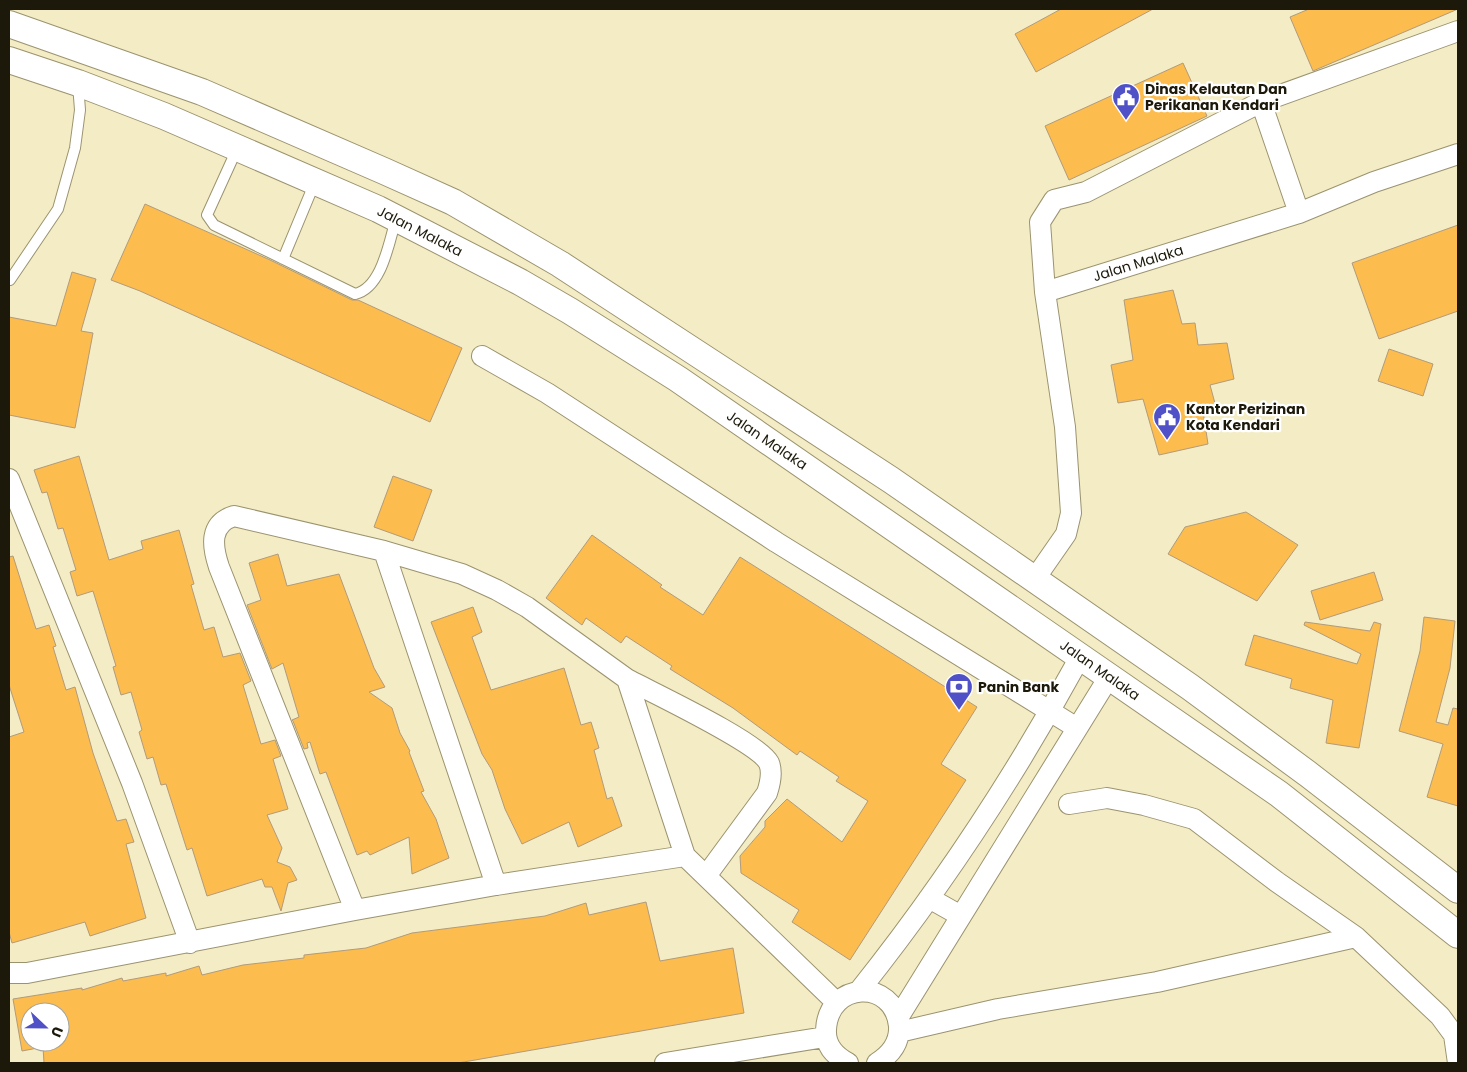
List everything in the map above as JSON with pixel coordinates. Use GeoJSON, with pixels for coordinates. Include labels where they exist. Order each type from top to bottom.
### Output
{"type":"FeatureCollection","features":[{"type":"Feature","properties":{"kind":"street"},"geometry":{"type":"LineString","coordinates":[[9,24],[202,92],[453,202],[560,264],[883,475],[1190,687],[1308,774],[1458,890]]}},
{"type":"Feature","properties":{"kind":"street"},"geometry":{"type":"LineString","coordinates":[[1034,580],[1066,534],[1071,513],[1065,427],[1045,292],[1040,222],[1054,200],[1086,192],[1261,102],[1458,31]]}},
{"type":"Feature","properties":{"kind":"street","name":"Jalan Malaka"},"geometry":{"type":"LineString","coordinates":[[9,60],[78,82],[164,116],[232,159],[393,230],[520,282],[678,379],[1075,666],[1109,677],[1278,794],[1458,936]]}},
{"type":"Feature","properties":{"kind":"street"},"geometry":{"type":"LineString","coordinates":[[1261,102],[1299,213]]}},
{"type":"Feature","properties":{"kind":"street","name":"Jalan Malaka"},"geometry":{"type":"LineString","coordinates":[[1045,292],[1299,213],[1374,182],[1458,154]]}},
{"type":"Feature","properties":{"kind":"street"},"geometry":{"type":"LineString","coordinates":[[482,356],[547,393],[776,542],[1053,704],[1085,714]]}},
{"type":"Feature","properties":{"kind":"street"},"geometry":{"type":"LineString","coordinates":[[9,479],[132,783],[190,943]]}},
{"type":"Feature","properties":{"kind":"street"},"geometry":{"type":"LineString","coordinates":[[355,910],[213,549],[213,536],[220,524],[225,519],[234,516],[384,551],[462,574],[497,590],[527,608],[627,679],[743,741],[761,754],[769,764],[771,779],[768,793],[706,876]]}},
{"type":"Feature","properties":{"kind":"street"},"geometry":{"type":"LineString","coordinates":[[384,551],[496,884]]}},
{"type":"Feature","properties":{"kind":"street"},"geometry":{"type":"LineString","coordinates":[[859,991],[901,938],[981,822],[1075,666]]}},
{"type":"Feature","properties":{"kind":"street"},"geometry":{"type":"LineString","coordinates":[[884,1061],[895,1046],[899,1025],[961,916],[1109,677]]}},
{"type":"Feature","properties":{"kind":"street"},"geometry":{"type":"LineString","coordinates":[[627,679],[685,856],[836,1002]]}},
{"type":"Feature","properties":{"kind":"street"},"geometry":{"type":"LineString","coordinates":[[1069,804],[1108,798],[1144,805],[1194,819],[1277,882],[1356,938],[1440,1016],[1454,1035],[1458,1063]]}},
{"type":"Feature","properties":{"kind":"street"},"geometry":{"type":"LineString","coordinates":[[9,973],[27,973],[496,884],[685,856]]}},
{"type":"Feature","properties":{"kind":"street"},"geometry":{"type":"LineString","coordinates":[[929,898],[961,916]]}},
{"type":"Feature","properties":{"kind":"street"},"geometry":{"type":"LineString","coordinates":[[899,1025],[1157,982],[1356,938]]}},
{"type":"Feature","properties":{"kind":"street"},"geometry":{"type":"LineString","coordinates":[[848,1063],[838,1058],[830,1049],[825,1037],[826,1018],[836,1002],[847,994],[859,991],[871,992],[883,998],[892,1006],[899,1025]]}},
{"type":"Feature","properties":{"kind":"street"},"geometry":{"type":"LineString","coordinates":[[665,1063],[825,1037]]}},
{"type":"Feature","properties":{"kind":"lane"},"geometry":{"type":"LineString","coordinates":[[10,280],[58,209],[75,148],[80,110],[78,82]]}},
{"type":"Feature","properties":{"kind":"lane"},"geometry":{"type":"LineString","coordinates":[[232,159],[207,215],[214,225],[355,294],[362,292],[377,276],[393,230]]}},
{"type":"Feature","properties":{"kind":"lane"},"geometry":{"type":"LineString","coordinates":[[283,259],[310,192]]}},
{"type":"Feature","properties":{"kind":"building"},"geometry":{"type":"Polygon","coordinates":[[[1061,9],[1153,9],[1036,72],[1015,34],[1061,9]]]}},
{"type":"Feature","properties":{"kind":"building"},"geometry":{"type":"Polygon","coordinates":[[[1309,9],[1458,9],[1313,71],[1290,17],[1309,9]]]}},
{"type":"Feature","properties":{"kind":"building","name":"Dinas Kelautan Dan Perikanan Kendari"},"geometry":{"type":"Polygon","coordinates":[[[1183,63],[1207,116],[1069,180],[1045,126],[1183,63]]]}},
{"type":"Feature","properties":{"kind":"building"},"geometry":{"type":"Polygon","coordinates":[[[145,204],[268,259],[352,300],[358,300],[462,348],[430,422],[140,291],[111,280],[145,204]]]}},
{"type":"Feature","properties":{"kind":"building"},"geometry":{"type":"Polygon","coordinates":[[[1458,225],[1458,311],[1379,339],[1352,263],[1458,225]]]}},
{"type":"Feature","properties":{"kind":"building"},"geometry":{"type":"Polygon","coordinates":[[[72,272],[96,279],[81,331],[93,333],[75,428],[9,415],[9,317],[56,326],[72,272]]]}},
{"type":"Feature","properties":{"kind":"building"},"geometry":{"type":"Polygon","coordinates":[[[1173,290],[1182,324],[1195,323],[1198,345],[1227,343],[1234,379],[1210,385],[1216,407],[1203,411],[1208,444],[1159,455],[1143,399],[1118,403],[1111,365],[1133,360],[1124,300],[1173,290]]]}},
{"type":"Feature","properties":{"kind":"building"},"geometry":{"type":"Polygon","coordinates":[[[1389,349],[1433,364],[1423,396],[1378,381],[1389,349]]]}},
{"type":"Feature","properties":{"kind":"building"},"geometry":{"type":"Polygon","coordinates":[[[79,456],[109,560],[143,549],[141,541],[179,530],[194,584],[191,585],[204,630],[214,627],[223,657],[240,653],[251,681],[243,685],[261,744],[275,740],[281,756],[273,759],[288,809],[267,815],[282,848],[277,862],[290,867],[297,880],[288,883],[281,911],[272,887],[265,887],[262,879],[207,896],[192,848],[187,850],[166,784],[161,785],[153,757],[147,759],[139,732],[142,730],[131,692],[121,695],[113,667],[116,666],[93,591],[77,596],[70,572],[76,570],[63,528],[58,529],[47,492],[42,493],[34,470],[79,456]]]}},
{"type":"Feature","properties":{"kind":"building"},"geometry":{"type":"Polygon","coordinates":[[[393,476],[432,490],[413,541],[374,527],[393,476]]]}},
{"type":"Feature","properties":{"kind":"building"},"geometry":{"type":"Polygon","coordinates":[[[1246,512],[1298,545],[1257,601],[1168,554],[1185,527],[1246,512]]]}},
{"type":"Feature","properties":{"kind":"building"},"geometry":{"type":"Polygon","coordinates":[[[592,535],[662,585],[660,587],[703,615],[740,557],[977,707],[941,764],[966,780],[850,960],[792,922],[799,910],[741,873],[740,856],[765,827],[765,821],[787,799],[842,842],[868,801],[836,781],[839,777],[800,751],[797,755],[733,708],[670,669],[672,666],[626,636],[621,643],[586,618],[582,625],[546,598],[592,535]]]}},
{"type":"Feature","properties":{"kind":"building"},"geometry":{"type":"Polygon","coordinates":[[[278,554],[287,586],[339,574],[374,668],[385,687],[369,692],[392,708],[400,733],[410,751],[424,791],[421,792],[436,819],[449,858],[412,874],[409,837],[370,855],[367,851],[357,855],[326,772],[320,774],[310,742],[307,743],[308,748],[304,749],[292,720],[299,717],[283,663],[272,669],[247,605],[261,600],[249,563],[278,554]]]}},
{"type":"Feature","properties":{"kind":"building"},"geometry":{"type":"Polygon","coordinates":[[[13,556],[36,629],[49,625],[56,646],[53,647],[66,690],[75,687],[93,753],[117,821],[126,819],[134,842],[126,844],[146,918],[90,936],[85,922],[12,943],[9,932],[9,737],[24,732],[9,685],[9,557],[13,556]]]}},
{"type":"Feature","properties":{"kind":"building"},"geometry":{"type":"Polygon","coordinates":[[[1374,572],[1383,600],[1320,620],[1311,591],[1374,572]]]}},
{"type":"Feature","properties":{"kind":"building"},"geometry":{"type":"Polygon","coordinates":[[[473,607],[482,632],[472,637],[491,690],[564,668],[581,725],[591,722],[599,748],[594,750],[607,799],[612,797],[622,826],[578,847],[569,822],[522,844],[505,809],[492,770],[482,754],[431,622],[473,607]]]}},
{"type":"Feature","properties":{"kind":"building"},"geometry":{"type":"Polygon","coordinates":[[[1424,617],[1455,621],[1450,668],[1436,722],[1448,725],[1453,708],[1458,709],[1458,806],[1427,797],[1443,744],[1399,731],[1420,651],[1424,617]]]}},
{"type":"Feature","properties":{"kind":"building"},"geometry":{"type":"Polygon","coordinates":[[[1305,622],[1370,631],[1374,622],[1381,624],[1359,748],[1326,743],[1333,700],[1290,688],[1292,679],[1245,665],[1254,635],[1357,664],[1361,654],[1304,625],[1305,622]]]}},
{"type":"Feature","properties":{"kind":"building"},"geometry":{"type":"Polygon","coordinates":[[[646,902],[660,961],[733,948],[744,1013],[458,1063],[44,1063],[43,1052],[70,1052],[70,1002],[20,1002],[20,1039],[13,999],[82,988],[82,990],[122,978],[123,981],[166,973],[166,976],[199,966],[202,975],[243,965],[304,958],[304,955],[366,948],[412,933],[545,916],[586,903],[589,915],[646,902]]]}},
{"type":"Feature","properties":{"kind":"place","name":"Dinas Kelautan Dan Perikanan Kendari"},"geometry":{"type":"Point","coordinates":[1126,121]}},
{"type":"Feature","properties":{"kind":"place","name":"Kantor Perizinan Kota Kendari"},"geometry":{"type":"Point","coordinates":[1167,441]}},
{"type":"Feature","properties":{"kind":"place","name":"Panin Bank"},"geometry":{"type":"Point","coordinates":[959,711]}}]}
